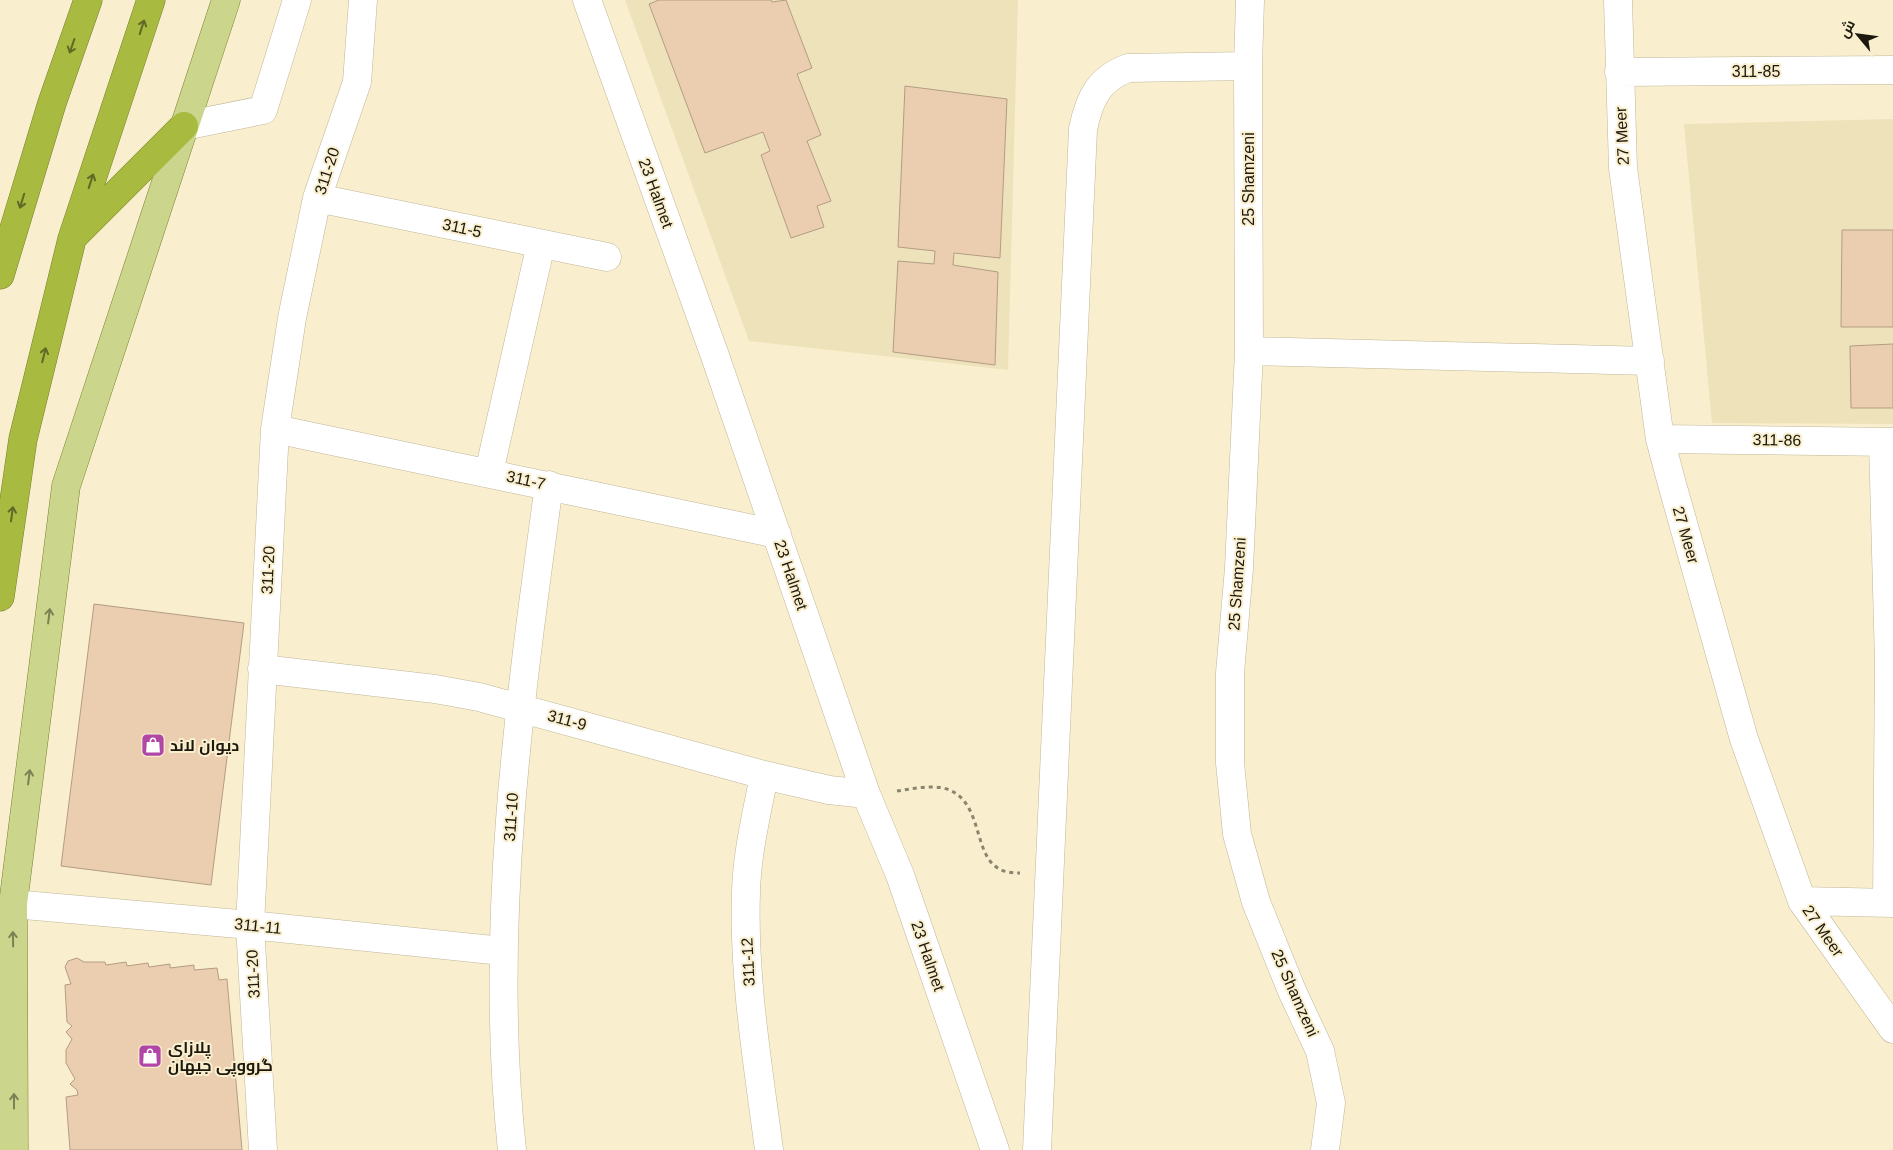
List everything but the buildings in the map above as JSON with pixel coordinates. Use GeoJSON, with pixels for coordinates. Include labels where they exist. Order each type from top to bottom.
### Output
{"type":"FeatureCollection","features":[{"type":"Feature","properties":{"kind":"highway"},"geometry":{"type":"LineString","coordinates":[[0,275],[49,113],[88,0]]}},
{"type":"Feature","properties":{"kind":"highway"},"geometry":{"type":"LineString","coordinates":[[0,597],[23,438],[72,239],[151,0]]}},
{"type":"Feature","properties":{"kind":"highway"},"geometry":{"type":"LineString","coordinates":[[72,239],[184,126]]}},
{"type":"Feature","properties":{"kind":"main road"},"geometry":{"type":"LineString","coordinates":[[14,1150],[13,904],[66,486],[226,0]]}},
{"type":"Feature","properties":{"kind":"street"},"geometry":{"type":"LineString","coordinates":[[184,126],[263,110],[297,0]]}},
{"type":"Feature","properties":{"kind":"street","name":"311-20"},"geometry":{"type":"LineString","coordinates":[[263,1150],[250,925],[275,429],[292,318],[318,198],[357,82],[363,0]]}},
{"type":"Feature","properties":{"kind":"street","name":"23 Halmet"},"geometry":{"type":"LineString","coordinates":[[586,0],[777,534],[866,794],[900,875],[995,1150]]}},
{"type":"Feature","properties":{"kind":"street","name":"25 Shamzeni"},"geometry":{"type":"LineString","coordinates":[[1250,0],[1248,66],[1249,351],[1240,568],[1230,673],[1230,763],[1237,834],[1256,902],[1292,991],[1320,1051],[1331,1103],[1325,1150]]}},
{"type":"Feature","properties":{"kind":"street","name":"27 Meer"},"geometry":{"type":"LineString","coordinates":[[1618,0],[1623,168],[1660,439],[1744,739],[1802,901],[1893,1030]]}},
{"type":"Feature","properties":{"kind":"street"},"geometry":{"type":"LineString","coordinates":[[1037,1150],[1082,149],[1088,106],[1099,85],[1114,73],[1128,68],[1248,66]]}},
{"type":"Feature","properties":{"kind":"street","name":"311-85"},"geometry":{"type":"LineString","coordinates":[[1620,72],[1893,70]]}},
{"type":"Feature","properties":{"kind":"street","name":"311-5"},"geometry":{"type":"LineString","coordinates":[[318,198],[607,257]]}},
{"type":"Feature","properties":{"kind":"street"},"geometry":{"type":"LineString","coordinates":[[489,472],[541,244]]}},
{"type":"Feature","properties":{"kind":"street"},"geometry":{"type":"LineString","coordinates":[[1249,351],[1650,361]]}},
{"type":"Feature","properties":{"kind":"street","name":"311-7"},"geometry":{"type":"LineString","coordinates":[[275,429],[489,472],[777,534]]}},
{"type":"Feature","properties":{"kind":"street","name":"311-86"},"geometry":{"type":"LineString","coordinates":[[1660,439],[1888,442]]}},
{"type":"Feature","properties":{"kind":"street"},"geometry":{"type":"LineString","coordinates":[[1802,901],[1890,903],[1891,662],[1888,442]]}},
{"type":"Feature","properties":{"kind":"street","name":"311-10"},"geometry":{"type":"LineString","coordinates":[[512,1150],[504,1033],[502,951],[519,707],[549,485]]}},
{"type":"Feature","properties":{"kind":"street","name":"311-9"},"geometry":{"type":"LineString","coordinates":[[262,669],[435,689],[519,707],[828,790],[866,794]]}},
{"type":"Feature","properties":{"kind":"street","name":"311-12"},"geometry":{"type":"LineString","coordinates":[[764,774],[749,857],[746,925],[750,996],[769,1150]]}},
{"type":"Feature","properties":{"kind":"street","name":"311-11"},"geometry":{"type":"LineString","coordinates":[[13,904],[250,925],[502,951]]}},
{"type":"Feature","properties":{"kind":"path"},"geometry":{"type":"LineString","coordinates":[[866,794],[933,786],[946,789],[962,800],[968,807],[990,862],[995,867],[1010,872],[1050,875]]}},
{"type":"Feature","properties":{"kind":"shaded area"},"geometry":{"type":"Polygon","coordinates":[[[625,0],[1018,0],[1008,370],[749,341],[625,0]]]}},
{"type":"Feature","properties":{"kind":"shaded area"},"geometry":{"type":"Polygon","coordinates":[[[1893,119],[1893,424],[1712,423],[1684,124],[1893,119]]]}},
{"type":"Feature","properties":{"kind":"place","name":"دیوان لاند"},"geometry":{"type":"Point","coordinates":[153,745]}},
{"type":"Feature","properties":{"kind":"place","name":"پلازای گرووپی جیهان"},"geometry":{"type":"Point","coordinates":[150,1056]}}]}
